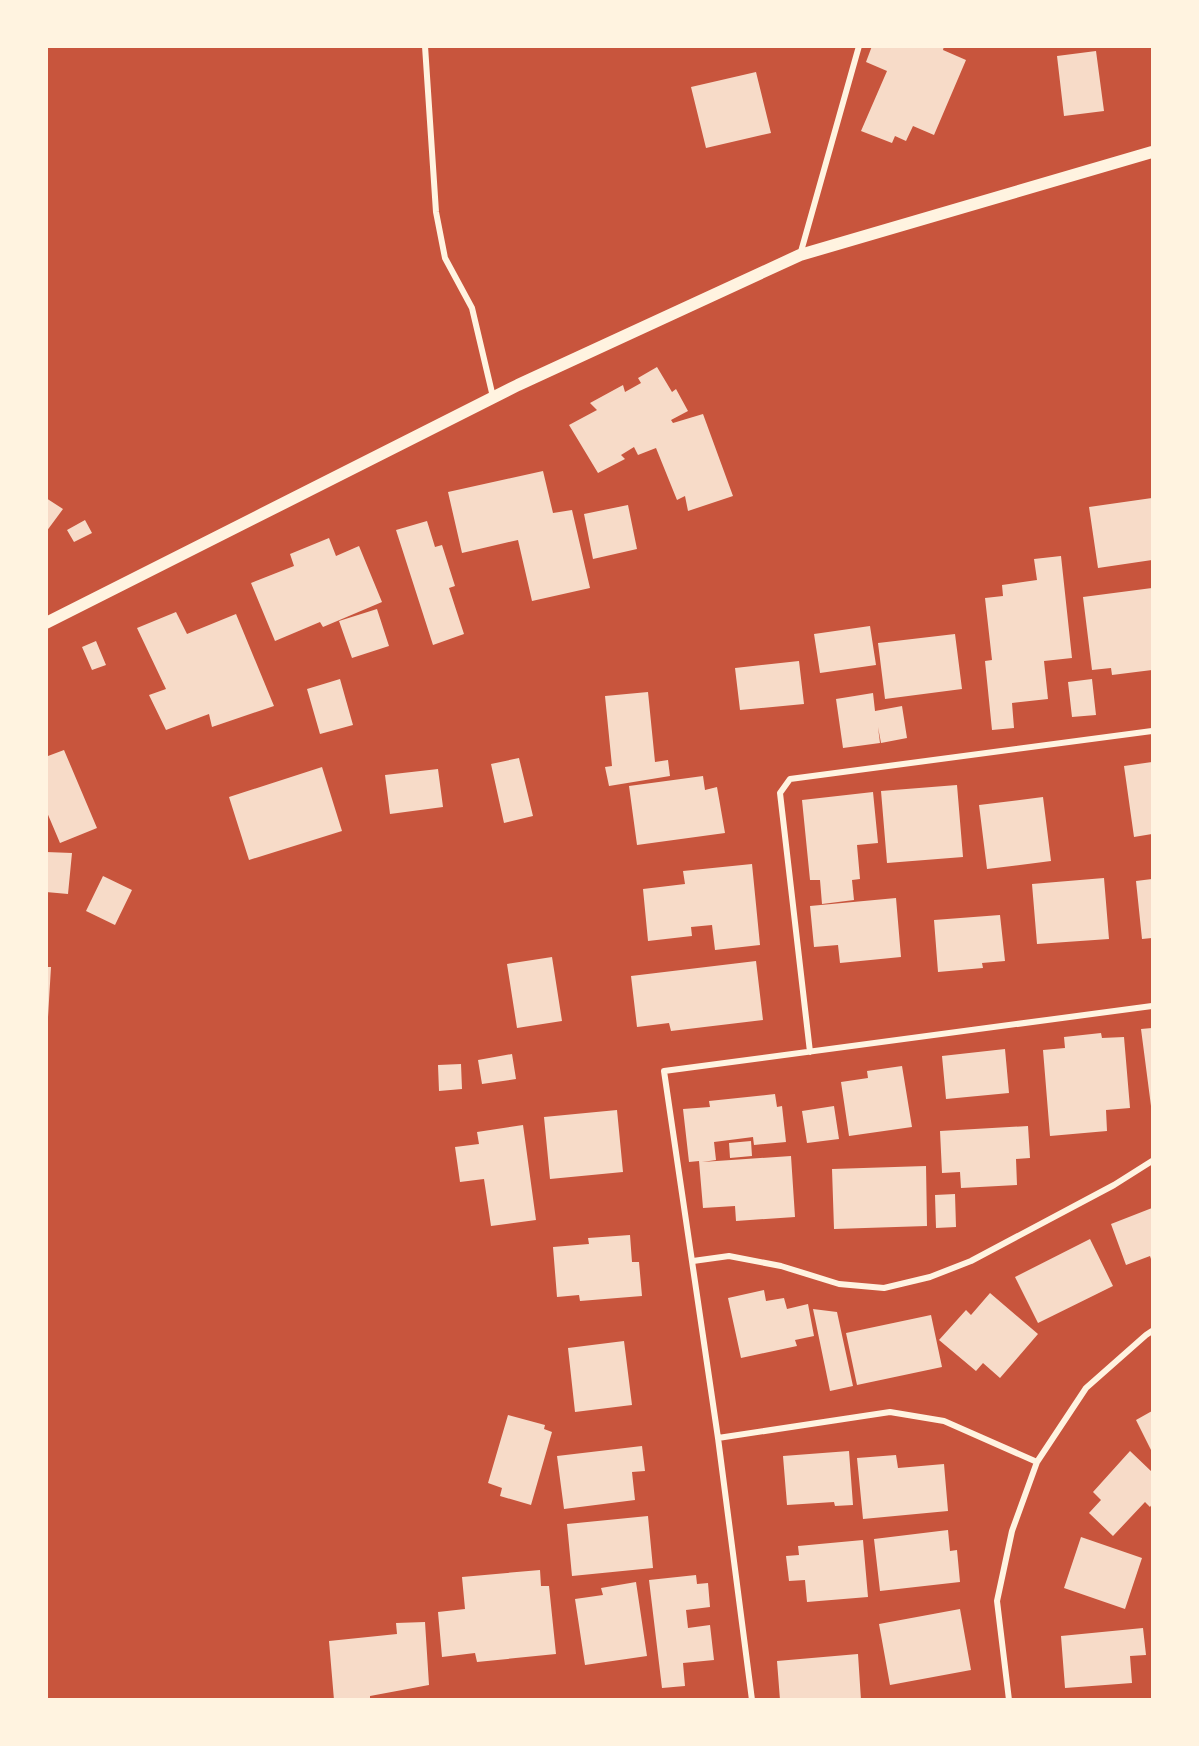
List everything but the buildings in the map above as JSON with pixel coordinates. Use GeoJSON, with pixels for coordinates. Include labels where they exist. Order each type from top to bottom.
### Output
{"type":"FeatureCollection","features":[{"type":"Feature","properties":{"kind":"main road"},"geometry":{"type":"LineString","coordinates":[[46,623],[493,397],[800,255],[1152,152]]}},
{"type":"Feature","properties":{"kind":"street"},"geometry":{"type":"LineString","coordinates":[[425,46],[436,212],[445,258],[472,308],[493,397]]}},
{"type":"Feature","properties":{"kind":"street"},"geometry":{"type":"LineString","coordinates":[[800,255],[859,46]]}},
{"type":"Feature","properties":{"kind":"street"},"geometry":{"type":"LineString","coordinates":[[810,1052],[780,793],[790,779],[1152,731]]}},
{"type":"Feature","properties":{"kind":"street"},"geometry":{"type":"LineString","coordinates":[[752,1700],[718,1438],[664,1071],[1152,1006]]}},
{"type":"Feature","properties":{"kind":"street"},"geometry":{"type":"LineString","coordinates":[[693,1261],[729,1256],[781,1266],[839,1284],[884,1288],[930,1277],[971,1261],[1114,1185],[1152,1161]]}},
{"type":"Feature","properties":{"kind":"street"},"geometry":{"type":"LineString","coordinates":[[1009,1700],[997,1601],[1012,1531],[1037,1462],[1086,1388],[1152,1331]]}},
{"type":"Feature","properties":{"kind":"street"},"geometry":{"type":"LineString","coordinates":[[718,1438],[890,1412],[944,1421],[1037,1462]]}}]}
